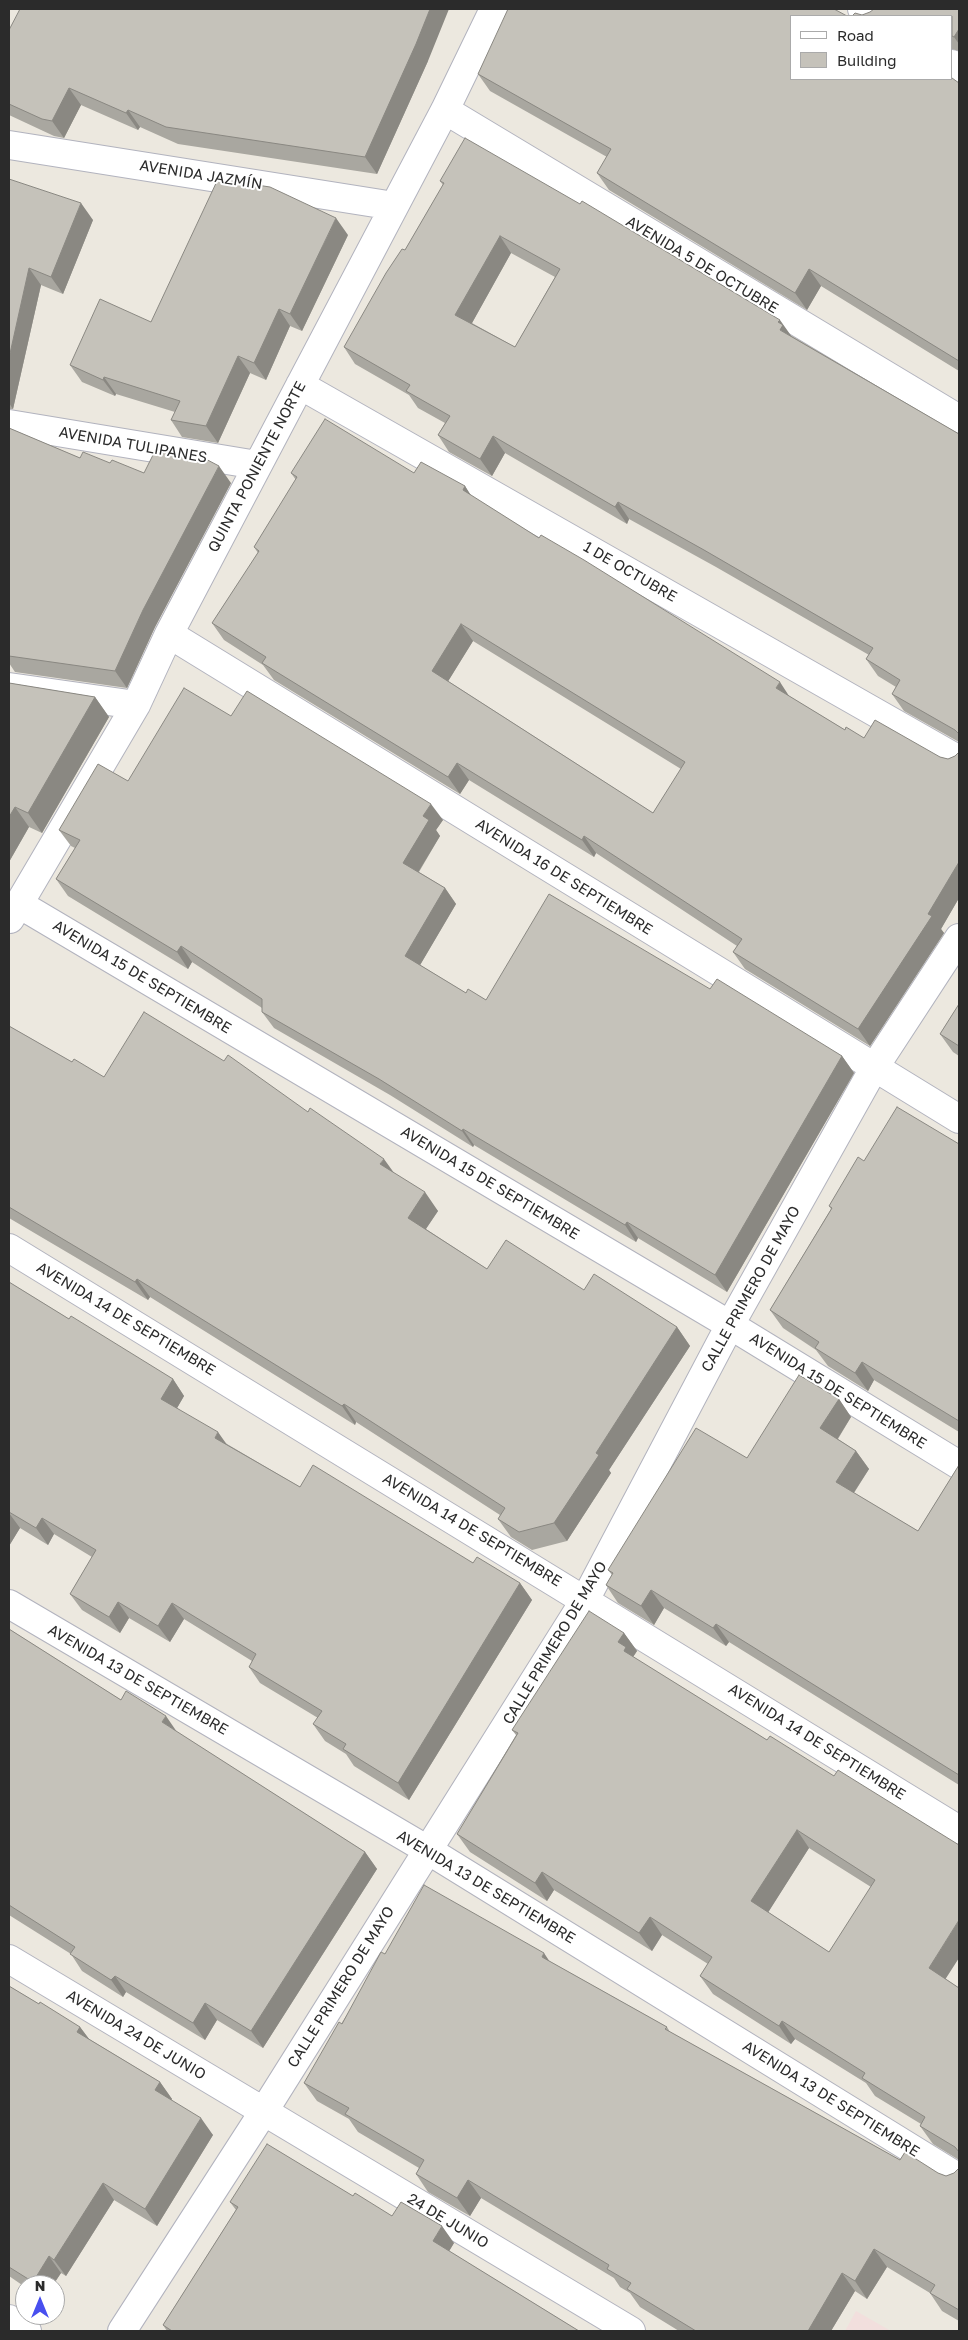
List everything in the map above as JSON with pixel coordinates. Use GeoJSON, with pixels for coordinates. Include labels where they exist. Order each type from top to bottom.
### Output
{"type":"FeatureCollection","features":[{"type":"Feature","properties":{"kind":"street","name":"QUINTA PONIENTE NORTE"},"geometry":{"type":"LineString","coordinates":[[14,912],[136,705],[168,634],[445,110],[494,9]]}},
{"type":"Feature","properties":{"kind":"street","name":"AVENIDA 5 DE OCTUBRE"},"geometry":{"type":"LineString","coordinates":[[445,110],[959,419]]}},
{"type":"Feature","properties":{"kind":"street","name":"AVENIDA JAZMÍN"},"geometry":{"type":"LineString","coordinates":[[9,145],[394,206]]}},
{"type":"Feature","properties":{"kind":"street","name":"1 DE OCTUBRE"},"geometry":{"type":"LineString","coordinates":[[300,385],[959,760]]}},
{"type":"Feature","properties":{"kind":"street","name":"AVENIDA TULIPANES"},"geometry":{"type":"LineString","coordinates":[[9,424],[257,466]]}},
{"type":"Feature","properties":{"kind":"street","name":"AVENIDA 16 DE SEPTIEMBRE"},"geometry":{"type":"LineString","coordinates":[[168,634],[959,1119]]}},
{"type":"Feature","properties":{"kind":"street"},"geometry":{"type":"LineString","coordinates":[[9,687],[136,705]]}},
{"type":"Feature","properties":{"kind":"street","name":"AVENIDA 15 DE SEPTIEMBRE"},"geometry":{"type":"LineString","coordinates":[[14,912],[730,1325],[959,1465]]}},
{"type":"Feature","properties":{"kind":"street","name":"CALLE PRIMERO DE MAYO"},"geometry":{"type":"LineString","coordinates":[[122,2331],[264,2111],[426,1850],[585,1600],[730,1325],[874,1068],[959,938]]}},
{"type":"Feature","properties":{"kind":"street","name":"AVENIDA 14 DE SEPTIEMBRE"},"geometry":{"type":"LineString","coordinates":[[9,1248],[959,1830]]}},
{"type":"Feature","properties":{"kind":"street","name":"AVENIDA 13 DE SEPTIEMBRE"},"geometry":{"type":"LineString","coordinates":[[9,1604],[426,1850],[959,2178]]}},
{"type":"Feature","properties":{"kind":"street","name":"AVENIDA 24 DE JUNIO"},"geometry":{"type":"LineString","coordinates":[[9,1958],[264,2111]]}},
{"type":"Feature","properties":{"kind":"street","name":"24 DE JUNIO"},"geometry":{"type":"LineString","coordinates":[[264,2111],[631,2331]]}},
{"type":"Feature","properties":{"kind":"street"},"geometry":{"type":"LineString","coordinates":[[9,2320],[28,2331]]}},
{"type":"Feature","properties":{"kind":"shaded area"},"geometry":{"type":"Polygon","coordinates":[[[856,2311],[891,2331],[845,2331],[856,2311]]]}},
{"type":"Feature","properties":{"kind":"building"},"geometry":{"type":"Polygon","coordinates":[[[20,9],[430,9],[365,157],[166,127],[128,110],[126,113],[69,88],[52,121],[42,119],[9,104],[9,30],[20,9]]]}},
{"type":"Feature","properties":{"kind":"building"},"geometry":{"type":"Polygon","coordinates":[[[508,9],[834,9],[845,15],[790,15],[790,80],[953,79],[959,83],[959,361],[809,269],[795,293],[597,173],[611,149],[478,74],[508,9]]]}},
{"type":"Feature","properties":{"kind":"building"},"geometry":{"type":"Polygon","coordinates":[[[874,9],[959,9],[959,29],[953,36],[953,15],[862,15],[874,9]]]}},
{"type":"Feature","properties":{"kind":"building"},"geometry":{"type":"Polygon","coordinates":[[[465,138],[580,204],[582,201],[780,320],[778,322],[783,325],[780,330],[959,434],[959,734],[892,694],[900,680],[866,659],[873,648],[618,502],[615,507],[493,436],[480,459],[438,435],[450,416],[406,391],[410,385],[344,347],[386,273],[402,249],[405,250],[444,183],[440,181],[465,138]],[[500,236],[455,315],[515,347],[560,269],[500,236]]]}},
{"type":"Feature","properties":{"kind":"building"},"geometry":{"type":"Polygon","coordinates":[[[9,179],[81,203],[51,277],[29,268],[9,358],[9,179]]]}},
{"type":"Feature","properties":{"kind":"building"},"geometry":{"type":"Polygon","coordinates":[[[218,179],[270,187],[336,218],[290,314],[279,309],[254,363],[238,356],[206,426],[171,420],[180,401],[104,377],[103,380],[70,365],[100,299],[151,322],[218,179]]]}},
{"type":"Feature","properties":{"kind":"building"},"geometry":{"type":"Polygon","coordinates":[[[325,419],[414,473],[421,462],[465,486],[463,490],[539,538],[541,535],[584,560],[780,682],[776,688],[845,730],[846,727],[864,738],[875,720],[940,757],[948,759],[959,752],[959,862],[928,914],[932,916],[858,1029],[733,952],[742,939],[584,836],[582,840],[457,763],[448,777],[262,663],[266,657],[212,623],[259,551],[254,547],[297,477],[291,473],[325,419]],[[461,624],[432,671],[653,813],[685,762],[461,624]]]}},
{"type":"Feature","properties":{"kind":"building"},"geometry":{"type":"Polygon","coordinates":[[[9,428],[80,458],[83,452],[110,463],[112,460],[144,473],[156,449],[200,456],[219,466],[143,610],[115,671],[9,656],[9,428]]]}},
{"type":"Feature","properties":{"kind":"building"},"geometry":{"type":"Polygon","coordinates":[[[9,683],[95,697],[28,813],[15,807],[9,817],[9,683]]]}},
{"type":"Feature","properties":{"kind":"building"},"geometry":{"type":"Polygon","coordinates":[[[184,688],[231,716],[247,691],[431,804],[423,816],[429,820],[403,863],[445,888],[405,956],[466,993],[468,989],[486,1000],[549,894],[710,989],[717,979],[842,1056],[715,1275],[627,1222],[625,1225],[463,1129],[462,1131],[379,1079],[262,1012],[262,999],[181,946],[177,952],[56,879],[80,840],[59,830],[98,764],[128,781],[184,688]]]}},
{"type":"Feature","properties":{"kind":"building"},"geometry":{"type":"Polygon","coordinates":[[[959,1004],[959,1046],[940,1034],[959,1004]]]}},
{"type":"Feature","properties":{"kind":"building"},"geometry":{"type":"Polygon","coordinates":[[[144,1012],[224,1061],[228,1055],[308,1112],[310,1108],[384,1159],[380,1164],[425,1192],[408,1218],[487,1269],[506,1240],[584,1290],[594,1274],[677,1327],[596,1453],[599,1455],[554,1523],[519,1532],[498,1519],[505,1508],[344,1404],[342,1406],[137,1279],[135,1282],[9,1207],[9,1026],[72,1062],[74,1059],[104,1077],[144,1012]]]}},
{"type":"Feature","properties":{"kind":"building"},"geometry":{"type":"Polygon","coordinates":[[[897,1107],[959,1144],[959,1421],[862,1362],[855,1373],[815,1348],[819,1342],[770,1310],[832,1208],[829,1206],[858,1157],[864,1161],[897,1107]]]}},
{"type":"Feature","properties":{"kind":"building"},"geometry":{"type":"Polygon","coordinates":[[[9,1282],[69,1319],[71,1316],[173,1379],[161,1399],[218,1432],[215,1438],[300,1487],[313,1465],[473,1563],[477,1557],[520,1583],[398,1783],[343,1749],[346,1744],[313,1724],[322,1711],[249,1667],[256,1654],[172,1603],[158,1626],[118,1602],[109,1617],[70,1594],[96,1550],[42,1518],[36,1528],[9,1512],[9,1282]]]}},
{"type":"Feature","properties":{"kind":"building"},"geometry":{"type":"Polygon","coordinates":[[[799,1375],[839,1399],[820,1428],[856,1451],[836,1482],[918,1531],[959,1465],[959,1775],[716,1624],[713,1628],[651,1590],[641,1606],[606,1585],[613,1573],[608,1570],[696,1428],[747,1458],[799,1375]]]}},
{"type":"Feature","properties":{"kind":"building"},"geometry":{"type":"Polygon","coordinates":[[[589,1611],[624,1633],[618,1642],[626,1647],[624,1651],[767,1740],[770,1736],[834,1776],[838,1770],[959,1845],[959,1920],[929,1968],[959,1988],[959,2152],[955,2147],[920,2126],[925,2117],[862,2078],[865,2073],[782,2021],[779,2026],[700,1976],[712,1957],[650,1917],[639,1933],[542,1872],[535,1883],[457,1834],[518,1733],[512,1730],[589,1611]],[[797,1830],[751,1901],[829,1952],[875,1880],[797,1830]]]}},
{"type":"Feature","properties":{"kind":"building"},"geometry":{"type":"Polygon","coordinates":[[[9,1629],[121,1700],[126,1691],[166,1716],[162,1722],[365,1852],[251,2031],[205,2003],[193,2023],[115,1976],[111,1980],[70,1954],[75,1947],[9,1905],[9,1629]]]}},
{"type":"Feature","properties":{"kind":"building"},"geometry":{"type":"Polygon","coordinates":[[[424,1885],[544,1953],[542,1957],[667,2027],[665,2029],[900,2160],[905,2152],[946,2176],[954,2173],[959,2168],[959,2310],[930,2293],[935,2285],[874,2249],[855,2281],[842,2273],[808,2331],[696,2331],[627,2289],[631,2283],[607,2269],[609,2265],[468,2180],[457,2198],[416,2174],[424,2160],[345,2114],[349,2108],[304,2083],[339,2022],[342,2024],[381,1952],[385,1954],[424,1885]]]}},
{"type":"Feature","properties":{"kind":"building"},"geometry":{"type":"Polygon","coordinates":[[[9,1986],[39,2004],[40,2002],[80,2027],[77,2032],[160,2082],[155,2090],[201,2118],[145,2209],[103,2183],[54,2260],[49,2256],[37,2275],[22,2275],[9,2267],[9,1986]]]}},
{"type":"Feature","properties":{"kind":"building"},"geometry":{"type":"Polygon","coordinates":[[[267,2144],[353,2196],[355,2193],[392,2216],[401,2202],[442,2226],[433,2241],[579,2331],[172,2331],[163,2325],[238,2207],[230,2202],[267,2144]]]}}]}
